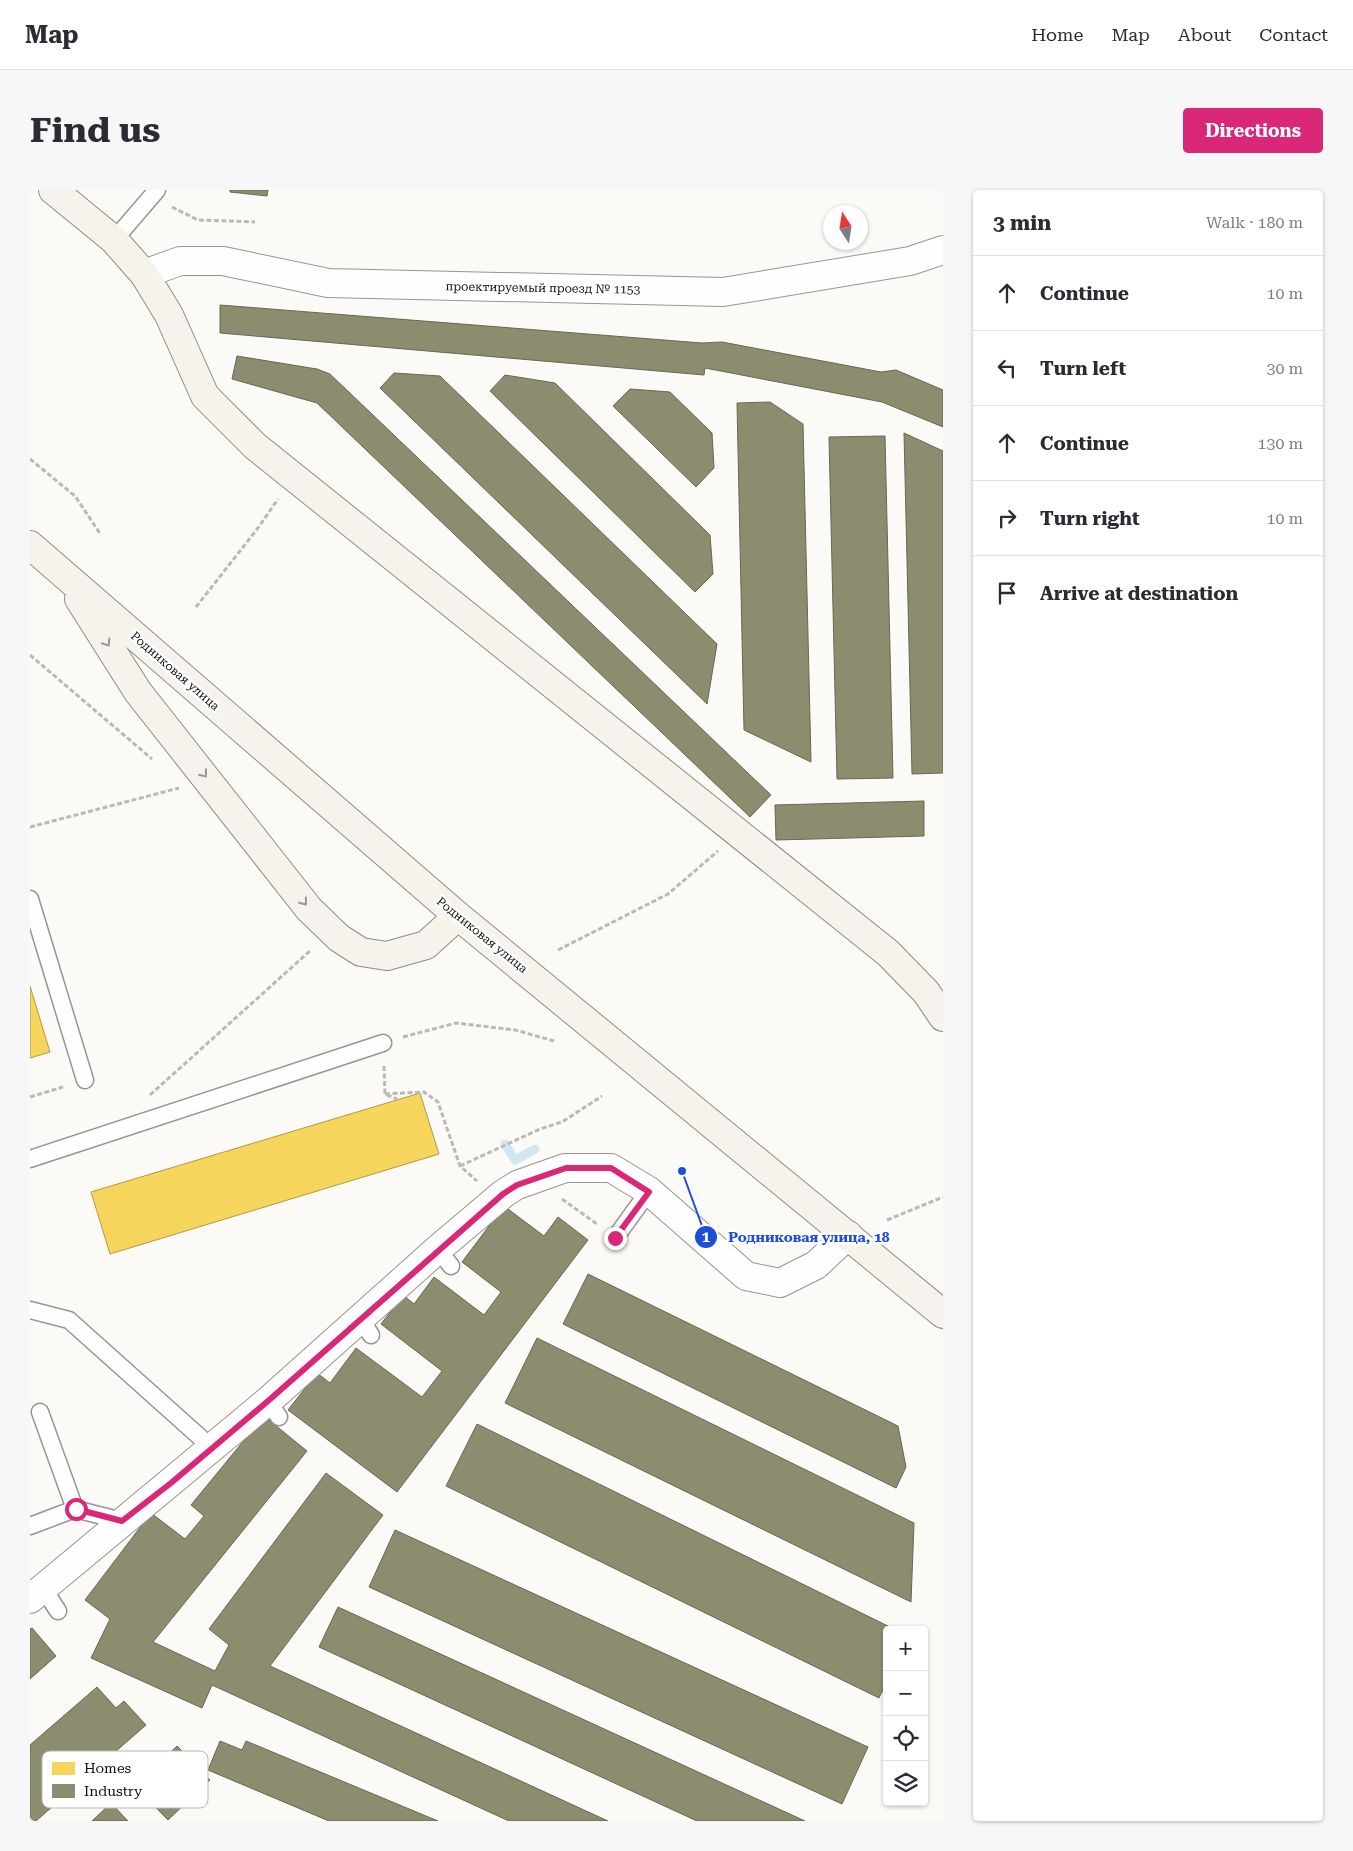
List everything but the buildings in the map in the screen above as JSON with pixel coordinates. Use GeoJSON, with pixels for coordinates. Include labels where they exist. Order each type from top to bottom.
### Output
{"type":"FeatureCollection","features":[{"type":"Feature","properties":{"kind":"main road"},"geometry":{"type":"LineString","coordinates":[[53,190],[114,240],[144,274],[169,315],[205,396],[255,446],[888,953],[926,992],[943,1017]]}},
{"type":"Feature","properties":{"kind":"main road","name":"Родниковая улица"},"geometry":{"type":"LineString","coordinates":[[30,545],[458,916],[943,1314]]}},
{"type":"Feature","properties":{"kind":"main road"},"geometry":{"type":"LineString","coordinates":[[62,573],[138,692],[309,909],[339,938],[361,952],[387,956],[426,945],[458,916]]}},
{"type":"Feature","properties":{"kind":"street","name":"проектируемый проезд № 1153"},"geometry":{"type":"LineString","coordinates":[[144,274],[180,260],[223,261],[328,283],[723,292],[910,261],[943,250]]}},
{"type":"Feature","properties":{"kind":"street"},"geometry":{"type":"LineString","coordinates":[[36,1594],[122,1521],[171,1483],[211,1447],[274,1409],[365,1326],[444,1258],[503,1194],[517,1185],[566,1168],[611,1168],[649,1192],[746,1276],[780,1283],[816,1265],[848,1235]]}},
{"type":"Feature","properties":{"kind":"lane"},"geometry":{"type":"LineString","coordinates":[[114,240],[157,190]]}},
{"type":"Feature","properties":{"kind":"lane"},"geometry":{"type":"LineString","coordinates":[[30,899],[85,1080]]}},
{"type":"Feature","properties":{"kind":"lane"},"geometry":{"type":"LineString","coordinates":[[30,1158],[383,1043]]}},
{"type":"Feature","properties":{"kind":"lane"},"geometry":{"type":"LineString","coordinates":[[609,1234],[649,1192]]}},
{"type":"Feature","properties":{"kind":"lane"},"geometry":{"type":"LineString","coordinates":[[30,1310],[70,1320],[211,1447]]}},
{"type":"Feature","properties":{"kind":"lane"},"geometry":{"type":"LineString","coordinates":[[40,1412],[76,1509]]}},
{"type":"Feature","properties":{"kind":"lane"},"geometry":{"type":"LineString","coordinates":[[30,1526],[76,1509],[122,1521]]}},
{"type":"Feature","properties":{"kind":"lane"},"geometry":{"type":"LineString","coordinates":[[36,1594],[58,1611]]}},
{"type":"Feature","properties":{"kind":"path"},"geometry":{"type":"LineString","coordinates":[[171,206],[198,220],[255,222]]}},
{"type":"Feature","properties":{"kind":"path"},"geometry":{"type":"LineString","coordinates":[[30,460],[75,496],[101,535]]}},
{"type":"Feature","properties":{"kind":"path"},"geometry":{"type":"LineString","coordinates":[[196,607],[258,528],[283,492]]}},
{"type":"Feature","properties":{"kind":"path"},"geometry":{"type":"LineString","coordinates":[[30,655],[156,761]]}},
{"type":"Feature","properties":{"kind":"path"},"geometry":{"type":"LineString","coordinates":[[30,826],[186,786],[178,780]]}},
{"type":"Feature","properties":{"kind":"path"},"geometry":{"type":"LineString","coordinates":[[558,950],[668,894],[718,850]]}},
{"type":"Feature","properties":{"kind":"path"},"geometry":{"type":"LineString","coordinates":[[144,1100],[314,948]]}},
{"type":"Feature","properties":{"kind":"path"},"geometry":{"type":"LineString","coordinates":[[385,1094],[383,1043],[456,1023],[515,1030],[554,1041]]}},
{"type":"Feature","properties":{"kind":"path"},"geometry":{"type":"LineString","coordinates":[[30,1097],[85,1080]]}},
{"type":"Feature","properties":{"kind":"path"},"geometry":{"type":"LineString","coordinates":[[385,1094],[424,1092],[438,1102],[460,1166],[479,1183]]}},
{"type":"Feature","properties":{"kind":"path"},"geometry":{"type":"LineString","coordinates":[[385,1094],[397,1100]]}},
{"type":"Feature","properties":{"kind":"path"},"geometry":{"type":"LineString","coordinates":[[460,1166],[540,1129],[562,1122],[602,1096]]}},
{"type":"Feature","properties":{"kind":"path"},"geometry":{"type":"LineString","coordinates":[[560,1197],[609,1234]]}},
{"type":"Feature","properties":{"kind":"path"},"geometry":{"type":"LineString","coordinates":[[887,1220],[943,1197]]}},
{"type":"Feature","properties":{"kind":"waterway"},"geometry":{"type":"LineString","coordinates":[[505,1144],[515,1160],[535,1149]]}},
{"type":"Feature","properties":{"kind":"place","name":"Родниковая улица, 18"},"geometry":{"type":"Point","coordinates":[682,1171]}},
{"type":"Feature","properties":{"kind":"route"},"geometry":{"type":"LineString","coordinates":[[76,1509],[122,1521],[171,1483],[211,1447],[268,1401],[438,1249],[503,1194],[517,1185],[566,1168],[611,1168],[649,1192],[615,1238]]}}]}
